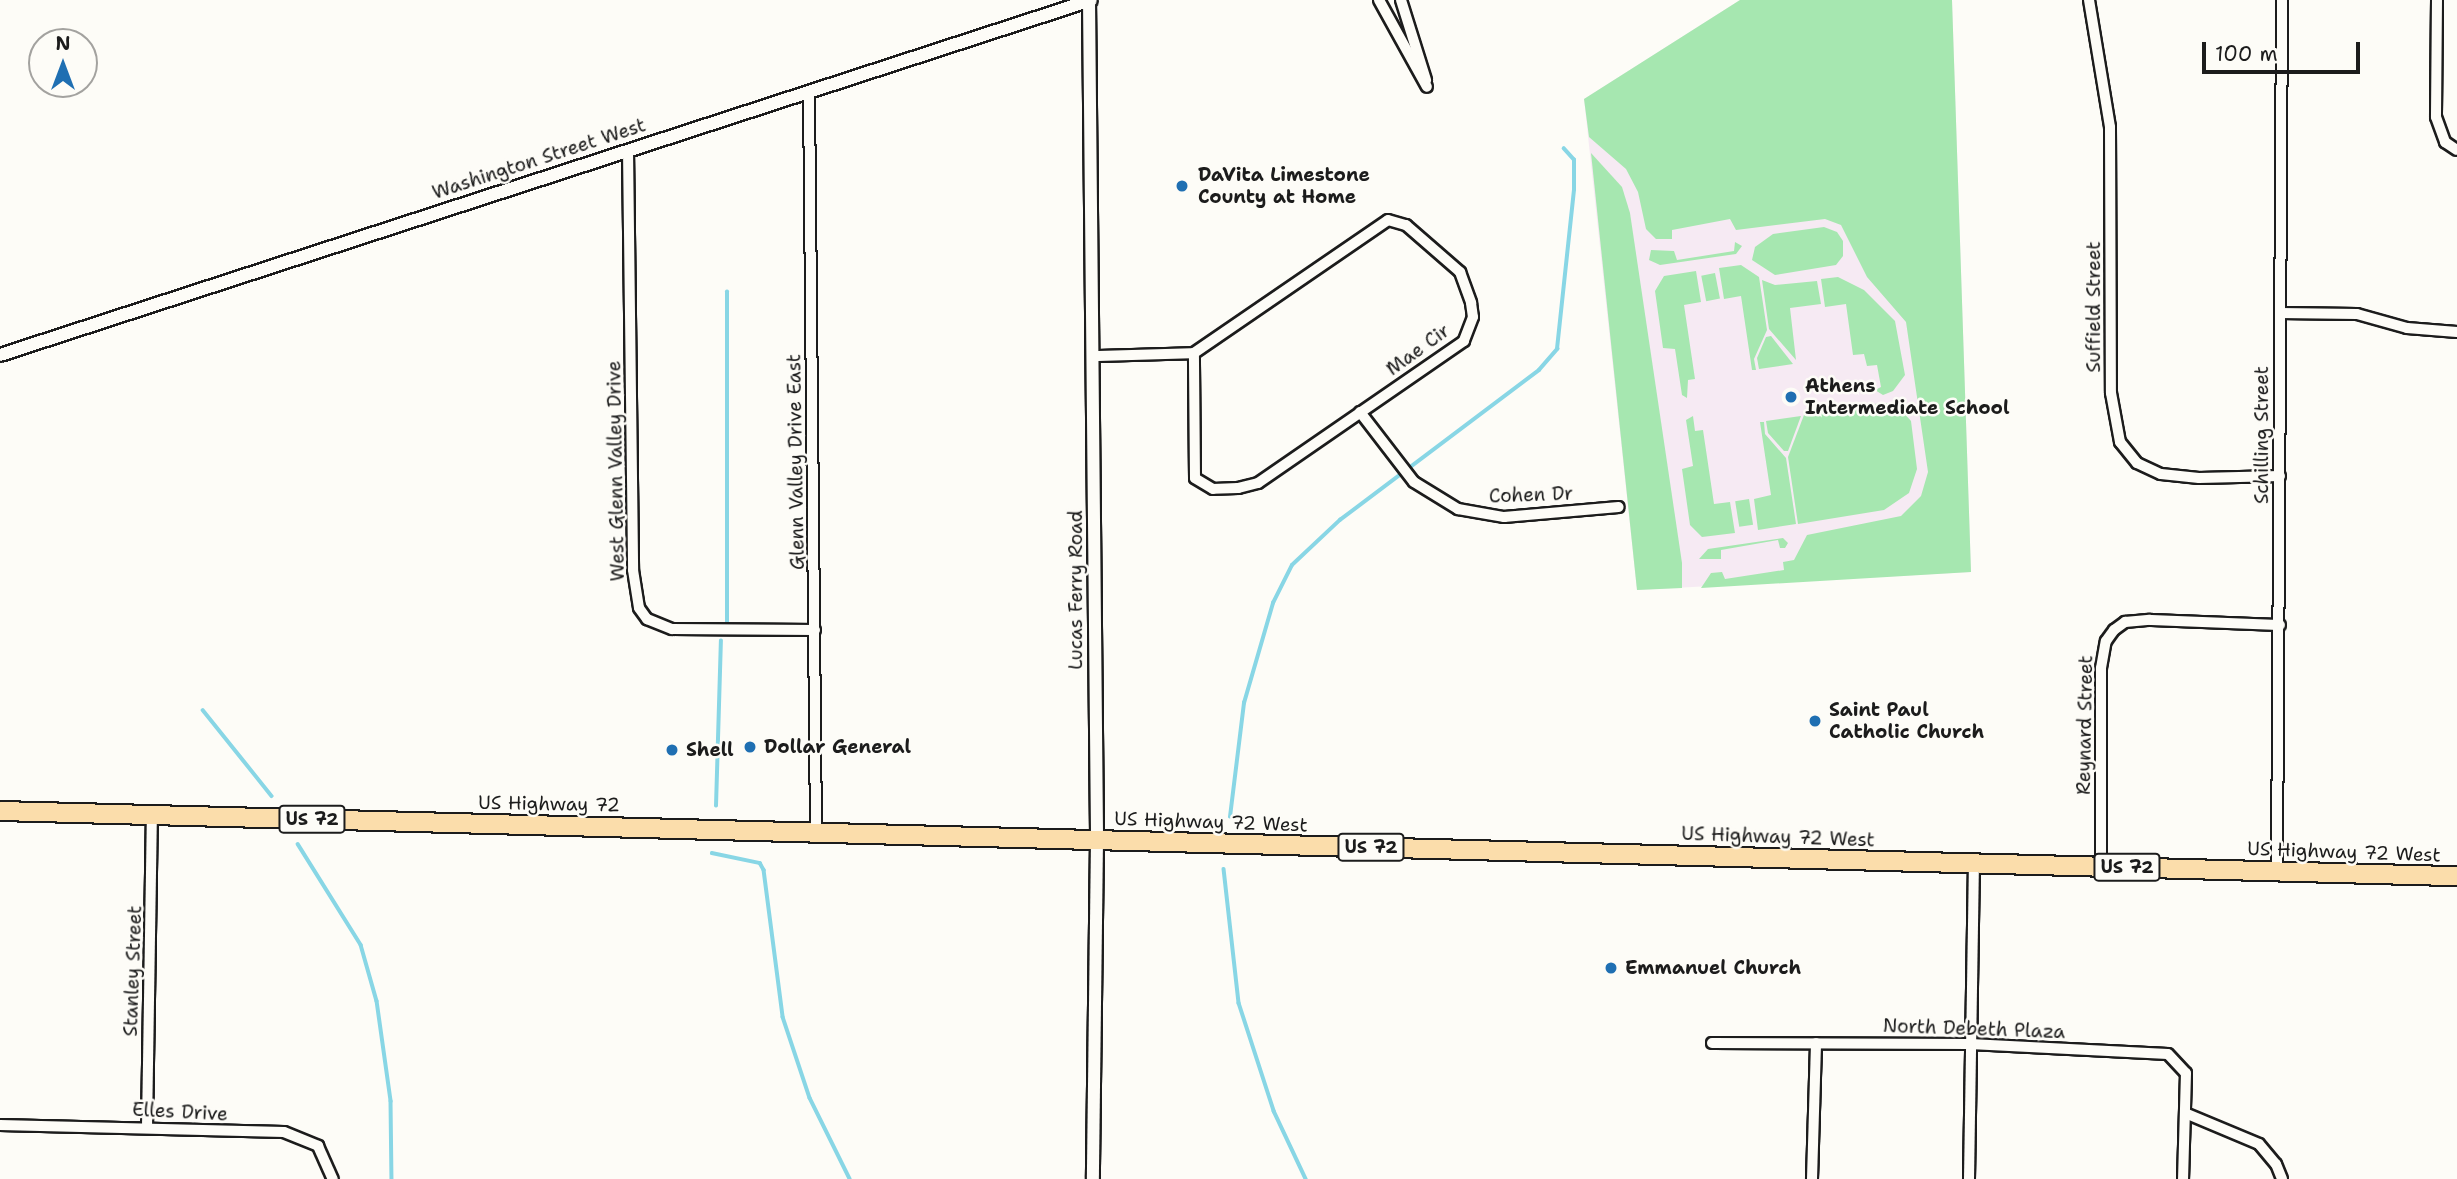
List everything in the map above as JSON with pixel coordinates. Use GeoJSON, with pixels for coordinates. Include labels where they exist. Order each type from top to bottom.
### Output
{"type":"FeatureCollection","features":[{"type":"Feature","properties":{"kind":"highway","name":"US Highway 72"},"geometry":{"type":"LineString","coordinates":[[0,811],[1097,840]]}},
{"type":"Feature","properties":{"kind":"highway","name":"US Highway 72 West"},"geometry":{"type":"LineString","coordinates":[[1097,840],[2457,876]]}},
{"type":"Feature","properties":{"kind":"street","name":"Washington Street West"},"geometry":{"type":"LineString","coordinates":[[0,355],[1090,0]]}},
{"type":"Feature","properties":{"kind":"street","name":"Lucas Ferry Road"},"geometry":{"type":"LineString","coordinates":[[1090,0],[1097,840],[1093,1179]]}},
{"type":"Feature","properties":{"kind":"street"},"geometry":{"type":"LineString","coordinates":[[1379,0],[1427,87],[1401,0]]}},
{"type":"Feature","properties":{"kind":"street","name":"Suffield Street"},"geometry":{"type":"LineString","coordinates":[[2089,0],[2110,127],[2111,393],[2120,443],[2137,463],[2161,474],[2199,478],[2280,476]]}},
{"type":"Feature","properties":{"kind":"street","name":"Schilling Street"},"geometry":{"type":"LineString","coordinates":[[2277,870],[2283,0]]}},
{"type":"Feature","properties":{"kind":"street"},"geometry":{"type":"LineString","coordinates":[[2437,0],[2436,117],[2445,142],[2457,150]]}},
{"type":"Feature","properties":{"kind":"street","name":"Glenn Valley Drive East"},"geometry":{"type":"LineString","coordinates":[[809,91],[816,832]]}},
{"type":"Feature","properties":{"kind":"street","name":"West Glenn Valley Drive"},"geometry":{"type":"LineString","coordinates":[[628,150],[633,570],[639,608],[647,619],[672,629],[815,629]]}},
{"type":"Feature","properties":{"kind":"street","name":"Mae Cir"},"geometry":{"type":"LineString","coordinates":[[1395,220],[1406,225],[1460,272],[1473,317],[1464,341],[1258,483],[1238,488],[1202,486],[1195,478],[1194,353],[1378,223],[1395,220]]}},
{"type":"Feature","properties":{"kind":"street"},"geometry":{"type":"LineString","coordinates":[[2280,313],[2357,314],[2407,328],[2457,332]]}},
{"type":"Feature","properties":{"kind":"street"},"geometry":{"type":"LineString","coordinates":[[1095,356],[1194,353]]}},
{"type":"Feature","properties":{"kind":"street","name":"Cohen Dr"},"geometry":{"type":"LineString","coordinates":[[1360,412],[1411,478],[1440,502],[1479,514],[1504,517],[1619,507]]}},
{"type":"Feature","properties":{"kind":"street","name":"Reynard Street"},"geometry":{"type":"LineString","coordinates":[[2101,867],[2101,668],[2106,641],[2114,629],[2125,622],[2150,620],[2280,625]]}},
{"type":"Feature","properties":{"kind":"street","name":"Stanley Street"},"geometry":{"type":"LineString","coordinates":[[147,1127],[152,815]]}},
{"type":"Feature","properties":{"kind":"street"},"geometry":{"type":"LineString","coordinates":[[1969,1179],[1974,863]]}},
{"type":"Feature","properties":{"kind":"street","name":"North Debeth Plaza"},"geometry":{"type":"LineString","coordinates":[[1712,1043],[1970,1044],[2168,1054],[2186,1073],[2183,1179]]}},
{"type":"Feature","properties":{"kind":"street"},"geometry":{"type":"LineString","coordinates":[[1812,1179],[1816,1043]]}},
{"type":"Feature","properties":{"kind":"street"},"geometry":{"type":"LineString","coordinates":[[2185,1113],[2259,1144],[2276,1164],[2282,1179]]}},
{"type":"Feature","properties":{"kind":"street","name":"Elles Drive"},"geometry":{"type":"LineString","coordinates":[[0,1125],[284,1132],[318,1146],[333,1179]]}},
{"type":"Feature","properties":{"kind":"shaded area","name":"Athens Intermediate School"},"geometry":{"type":"Polygon","coordinates":[[[1740,0],[1952,0],[1971,572],[1637,590],[1584,99],[1740,0]]]}},
{"type":"Feature","properties":{"kind":"green space"},"geometry":{"type":"Polygon","coordinates":[[[1740,0],[1952,0],[1971,572],[1701,588],[1711,573],[1722,572],[1725,579],[1784,570],[1783,562],[1794,560],[1807,535],[1901,516],[1921,496],[1928,472],[1906,322],[1867,277],[1841,225],[1825,219],[1736,230],[1730,219],[1672,230],[1672,239],[1656,239],[1646,229],[1638,192],[1626,169],[1589,137],[1584,99],[1740,0]]]}},
{"type":"Feature","properties":{"kind":"green space"},"geometry":{"type":"Polygon","coordinates":[[[1591,153],[1622,187],[1630,213],[1682,563],[1682,588],[1637,590],[1591,153]]]}},
{"type":"Feature","properties":{"kind":"green space"},"geometry":{"type":"Polygon","coordinates":[[[1824,227],[1837,232],[1843,241],[1843,256],[1836,265],[1775,275],[1752,260],[1755,247],[1773,234],[1824,227]]]}},
{"type":"Feature","properties":{"kind":"green space"},"geometry":{"type":"Polygon","coordinates":[[[1735,242],[1742,246],[1736,254],[1660,265],[1649,260],[1651,250],[1674,251],[1677,260],[1734,251],[1735,242]]]}},
{"type":"Feature","properties":{"kind":"green space"},"geometry":{"type":"Polygon","coordinates":[[[1741,265],[1759,277],[1767,330],[1754,359],[1756,370],[1752,370],[1741,296],[1724,299],[1719,268],[1741,265]]]}},
{"type":"Feature","properties":{"kind":"green space"},"geometry":{"type":"Polygon","coordinates":[[[1696,271],[1701,302],[1684,305],[1695,379],[1688,380],[1687,398],[1682,395],[1675,349],[1663,348],[1655,291],[1664,276],[1696,271]]]}},
{"type":"Feature","properties":{"kind":"green space"},"geometry":{"type":"Polygon","coordinates":[[[1715,273],[1720,299],[1706,301],[1701,276],[1715,273]]]}},
{"type":"Feature","properties":{"kind":"green space"},"geometry":{"type":"Polygon","coordinates":[[[1838,277],[1864,290],[1895,321],[1905,375],[1893,391],[1883,395],[1875,390],[1881,387],[1877,365],[1867,366],[1864,354],[1853,355],[1846,304],[1825,307],[1821,279],[1838,277]]]}},
{"type":"Feature","properties":{"kind":"green space"},"geometry":{"type":"Polygon","coordinates":[[[1762,280],[1775,285],[1817,281],[1821,304],[1790,308],[1796,360],[1769,329],[1762,280]]]}},
{"type":"Feature","properties":{"kind":"green space"},"geometry":{"type":"Polygon","coordinates":[[[1771,336],[1793,364],[1759,369],[1757,358],[1766,337],[1771,336]]]}},
{"type":"Feature","properties":{"kind":"green space"},"geometry":{"type":"Polygon","coordinates":[[[1895,403],[1911,421],[1917,469],[1909,493],[1884,510],[1798,524],[1788,457],[1804,415],[1895,403]]]}},
{"type":"Feature","properties":{"kind":"green space"},"geometry":{"type":"Polygon","coordinates":[[[1693,416],[1695,431],[1703,430],[1714,504],[1730,502],[1735,533],[1702,537],[1690,525],[1682,469],[1693,466],[1686,420],[1693,416]]]}},
{"type":"Feature","properties":{"kind":"green space"},"geometry":{"type":"Polygon","coordinates":[[[1801,416],[1788,451],[1784,451],[1768,433],[1766,421],[1801,416]]]}},
{"type":"Feature","properties":{"kind":"green space"},"geometry":{"type":"Polygon","coordinates":[[[1760,422],[1764,422],[1765,434],[1786,458],[1796,524],[1758,530],[1754,499],[1771,495],[1760,422]]]}},
{"type":"Feature","properties":{"kind":"green space"},"geometry":{"type":"Polygon","coordinates":[[[1749,499],[1753,525],[1739,527],[1735,501],[1749,499]]]}},
{"type":"Feature","properties":{"kind":"green space"},"geometry":{"type":"Polygon","coordinates":[[[1783,538],[1788,543],[1785,548],[1780,548],[1778,540],[1721,550],[1721,559],[1699,559],[1708,549],[1783,538]]]}},
{"type":"Feature","properties":{"kind":"waterway"},"geometry":{"type":"LineString","coordinates":[[1230,817],[1244,703],[1273,603],[1292,565],[1340,520],[1539,370],[1557,349],[1574,190],[1574,160],[1564,149]]}},
{"type":"Feature","properties":{"kind":"waterway"},"geometry":{"type":"LineString","coordinates":[[727,292],[727,622]]}},
{"type":"Feature","properties":{"kind":"waterway"},"geometry":{"type":"LineString","coordinates":[[716,806],[721,641]]}},
{"type":"Feature","properties":{"kind":"waterway"},"geometry":{"type":"LineString","coordinates":[[203,710],[272,796]]}},
{"type":"Feature","properties":{"kind":"waterway"},"geometry":{"type":"LineString","coordinates":[[298,844],[361,945],[377,1001],[391,1101],[392,1179]]}},
{"type":"Feature","properties":{"kind":"waterway"},"geometry":{"type":"LineString","coordinates":[[712,853],[760,863],[764,870],[783,1017],[810,1098],[850,1179]]}},
{"type":"Feature","properties":{"kind":"waterway"},"geometry":{"type":"LineString","coordinates":[[1224,869],[1239,1003],[1274,1111],[1306,1179]]}},
{"type":"Feature","properties":{"kind":"place","name":"DaVita Limestone County at Home"},"geometry":{"type":"Point","coordinates":[1182,186]}},
{"type":"Feature","properties":{"kind":"place","name":"Athens Intermediate School"},"geometry":{"type":"Point","coordinates":[1791,397]}},
{"type":"Feature","properties":{"kind":"place","name":"Saint Paul Catholic Church"},"geometry":{"type":"Point","coordinates":[1815,721]}},
{"type":"Feature","properties":{"kind":"place","name":"Dollar General"},"geometry":{"type":"Point","coordinates":[750,747]}},
{"type":"Feature","properties":{"kind":"place","name":"Shell"},"geometry":{"type":"Point","coordinates":[672,750]}},
{"type":"Feature","properties":{"kind":"place","name":"Emmanuel Church"},"geometry":{"type":"Point","coordinates":[1611,968]}}]}
